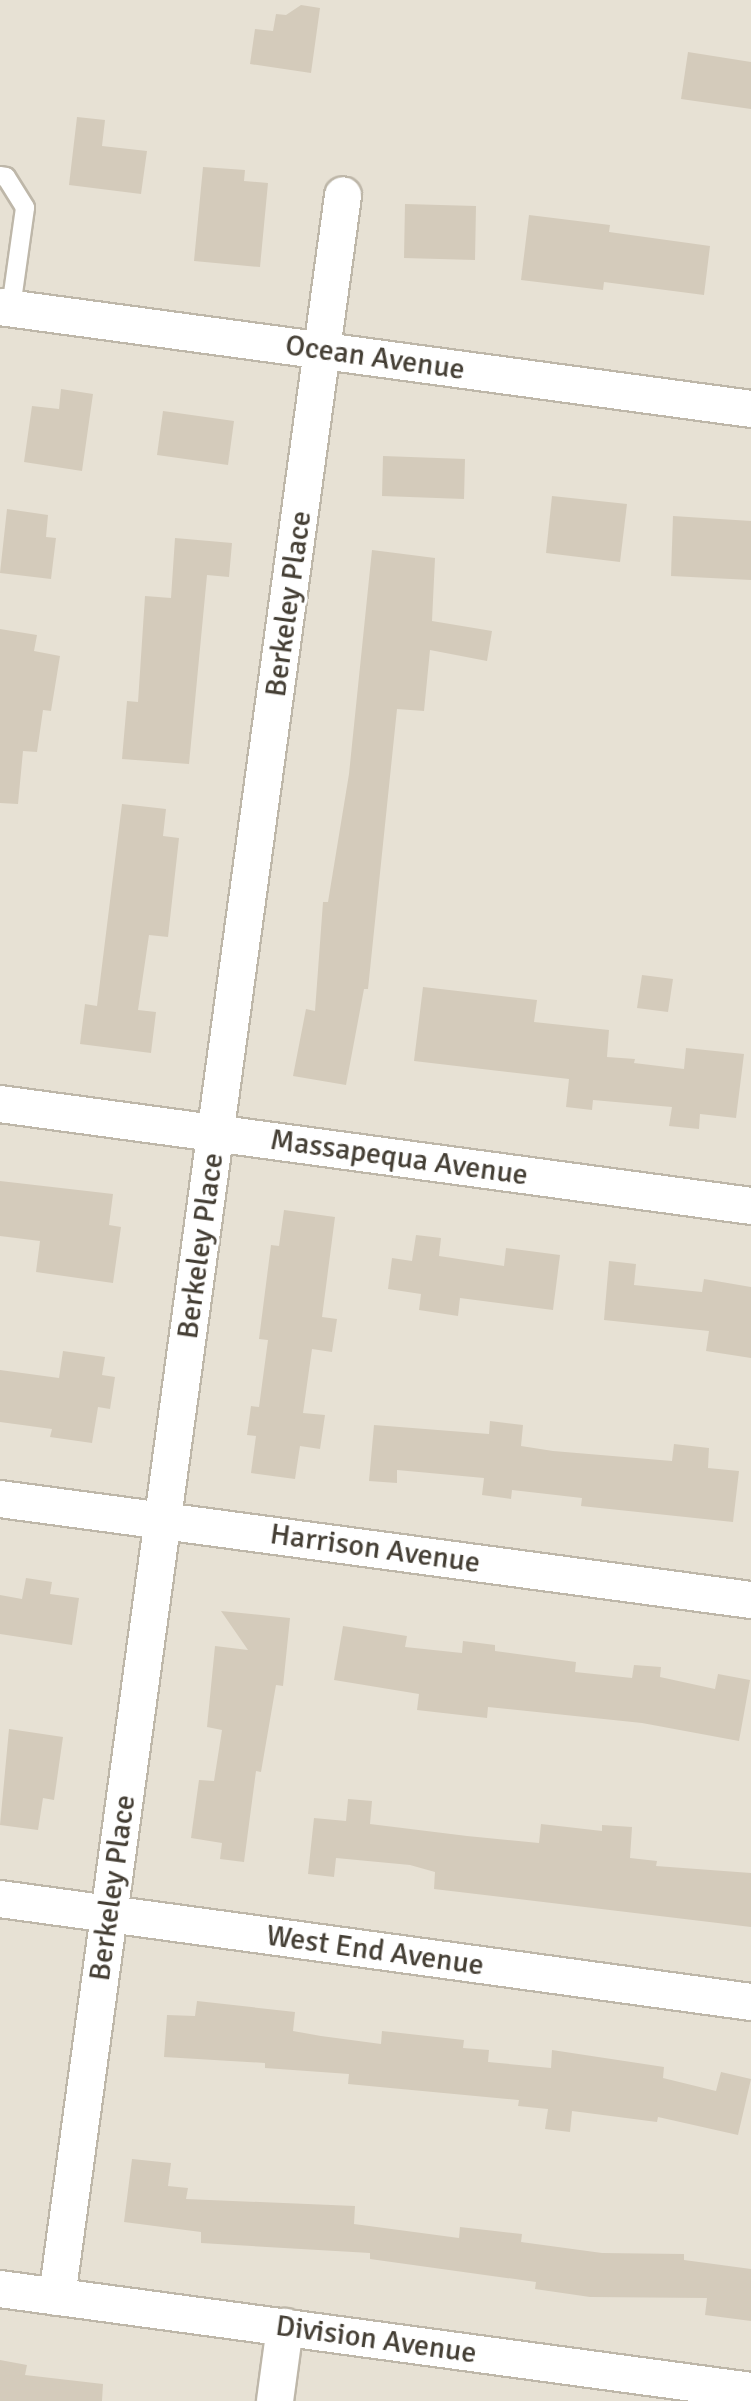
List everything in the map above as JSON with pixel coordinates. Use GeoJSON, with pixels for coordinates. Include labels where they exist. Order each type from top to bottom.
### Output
{"type":"FeatureCollection","features":[{"type":"Feature","properties":{"kind":"street","name":"Berkeley Place"},"geometry":{"type":"LineString","coordinates":[[57,2297],[343,195]]}},
{"type":"Feature","properties":{"kind":"street","name":"Ocean Avenue"},"geometry":{"type":"LineString","coordinates":[[6,308],[751,409]]}},
{"type":"Feature","properties":{"kind":"street","name":"Massapequa Avenue"},"geometry":{"type":"LineString","coordinates":[[0,1104],[751,1206]]}},
{"type":"Feature","properties":{"kind":"street","name":"Harrison Avenue"},"geometry":{"type":"LineString","coordinates":[[0,1499],[751,1600]]}},
{"type":"Feature","properties":{"kind":"street","name":"West End Avenue"},"geometry":{"type":"LineString","coordinates":[[0,1899],[751,2002]]}},
{"type":"Feature","properties":{"kind":"street","name":"Division Avenue"},"geometry":{"type":"LineString","coordinates":[[0,2289],[285,2327],[653,2389],[751,2391]]}},
{"type":"Feature","properties":{"kind":"street"},"geometry":{"type":"LineString","coordinates":[[275,2401],[285,2327]]}},
{"type":"Feature","properties":{"kind":"lane"},"geometry":{"type":"LineString","coordinates":[[0,176],[6,177],[25,208],[6,308]]}},
{"type":"Feature","properties":{"kind":"shaded area"},"geometry":{"type":"Polygon","coordinates":[[[0,0],[751,0],[751,2401],[0,2401],[0,0]]]}},
{"type":"Feature","properties":{"kind":"building"},"geometry":{"type":"Polygon","coordinates":[[[301,5],[320,8],[311,73],[250,64],[255,29],[273,31],[276,14],[286,15],[301,5]]]}},
{"type":"Feature","properties":{"kind":"building"},"geometry":{"type":"Polygon","coordinates":[[[688,52],[751,62],[751,109],[681,99],[688,52]]]}},
{"type":"Feature","properties":{"kind":"building"},"geometry":{"type":"Polygon","coordinates":[[[77,117],[105,120],[102,146],[147,151],[141,194],[69,185],[77,117]]]}},
{"type":"Feature","properties":{"kind":"building"},"geometry":{"type":"Polygon","coordinates":[[[203,167],[245,170],[244,181],[268,183],[260,267],[194,261],[203,167]]]}},
{"type":"Feature","properties":{"kind":"building"},"geometry":{"type":"Polygon","coordinates":[[[405,204],[476,206],[475,260],[404,258],[405,204]]]}},
{"type":"Feature","properties":{"kind":"building"},"geometry":{"type":"Polygon","coordinates":[[[529,215],[610,225],[609,232],[710,246],[704,295],[604,282],[603,290],[521,280],[529,215]]]}},
{"type":"Feature","properties":{"kind":"building"},"geometry":{"type":"Polygon","coordinates":[[[61,389],[93,394],[82,471],[24,462],[32,406],[59,409],[61,389]]]}},
{"type":"Feature","properties":{"kind":"building"},"geometry":{"type":"Polygon","coordinates":[[[163,411],[234,421],[228,465],[157,455],[163,411]]]}},
{"type":"Feature","properties":{"kind":"building"},"geometry":{"type":"Polygon","coordinates":[[[383,456],[465,459],[464,499],[382,496],[383,456]]]}},
{"type":"Feature","properties":{"kind":"building"},"geometry":{"type":"Polygon","coordinates":[[[552,496],[627,504],[620,562],[546,553],[552,496]]]}},
{"type":"Feature","properties":{"kind":"building"},"geometry":{"type":"Polygon","coordinates":[[[7,509],[48,515],[46,537],[56,538],[51,579],[0,573],[7,509]]]}},
{"type":"Feature","properties":{"kind":"building"},"geometry":{"type":"Polygon","coordinates":[[[673,516],[751,521],[751,580],[671,576],[673,516]]]}},
{"type":"Feature","properties":{"kind":"building"},"geometry":{"type":"Polygon","coordinates":[[[175,538],[232,543],[229,577],[207,575],[189,764],[122,759],[127,701],[138,702],[145,596],[171,598],[175,538]]]}},
{"type":"Feature","properties":{"kind":"building"},"geometry":{"type":"Polygon","coordinates":[[[372,550],[435,558],[432,621],[492,631],[487,661],[430,650],[424,711],[397,709],[368,989],[364,989],[346,1085],[293,1076],[306,1009],[315,1011],[323,902],[328,902],[349,774],[372,550]]]}},
{"type":"Feature","properties":{"kind":"building"},"geometry":{"type":"Polygon","coordinates":[[[0,629],[37,635],[34,651],[60,656],[51,711],[43,710],[37,752],[23,751],[18,804],[0,803],[0,629]]]}},
{"type":"Feature","properties":{"kind":"building"},"geometry":{"type":"Polygon","coordinates":[[[122,804],[166,809],[163,836],[179,838],[168,937],[149,935],[138,1010],[156,1012],[151,1053],[80,1044],[85,1004],[97,1006],[122,804]]]}},
{"type":"Feature","properties":{"kind":"building"},"geometry":{"type":"Polygon","coordinates":[[[642,975],[673,979],[668,1012],[637,1008],[642,975]]]}},
{"type":"Feature","properties":{"kind":"building"},"geometry":{"type":"Polygon","coordinates":[[[423,987],[537,1000],[534,1022],[609,1030],[607,1057],[635,1059],[634,1063],[684,1069],[686,1048],[744,1054],[736,1118],[700,1114],[699,1129],[669,1126],[672,1107],[593,1100],[592,1110],[566,1107],[569,1079],[414,1061],[423,987]]]}},
{"type":"Feature","properties":{"kind":"building"},"geometry":{"type":"Polygon","coordinates":[[[0,1181],[113,1194],[109,1225],[121,1227],[113,1283],[36,1272],[40,1241],[0,1236],[0,1181]]]}},
{"type":"Feature","properties":{"kind":"building"},"geometry":{"type":"Polygon","coordinates":[[[284,1210],[335,1217],[322,1317],[337,1319],[332,1352],[312,1349],[303,1413],[325,1415],[320,1449],[300,1446],[295,1479],[251,1473],[256,1436],[247,1435],[251,1406],[259,1407],[268,1340],[259,1339],[271,1245],[279,1246],[284,1210]]]}},
{"type":"Feature","properties":{"kind":"building"},"geometry":{"type":"Polygon","coordinates":[[[416,1235],[441,1238],[439,1256],[504,1266],[506,1248],[560,1255],[553,1310],[460,1298],[458,1316],[419,1310],[421,1294],[388,1289],[392,1258],[412,1261],[416,1235]]]}},
{"type":"Feature","properties":{"kind":"building"},"geometry":{"type":"Polygon","coordinates":[[[609,1261],[636,1264],[634,1285],[702,1292],[704,1279],[751,1287],[751,1358],[706,1351],[709,1331],[604,1320],[609,1261]]]}},
{"type":"Feature","properties":{"kind":"building"},"geometry":{"type":"Polygon","coordinates":[[[63,1351],[105,1357],[102,1375],[115,1377],[110,1409],[98,1407],[92,1443],[50,1437],[52,1429],[0,1422],[0,1370],[59,1378],[63,1351]]]}},
{"type":"Feature","properties":{"kind":"building"},"geometry":{"type":"Polygon","coordinates":[[[490,1421],[523,1425],[521,1446],[553,1451],[672,1461],[674,1444],[709,1448],[708,1468],[739,1471],[733,1522],[581,1506],[582,1498],[512,1490],[511,1499],[482,1495],[484,1478],[397,1470],[397,1483],[369,1481],[374,1425],[489,1434],[490,1421]]]}},
{"type":"Feature","properties":{"kind":"building"},"geometry":{"type":"Polygon","coordinates":[[[26,1578],[52,1582],[50,1594],[79,1598],[72,1645],[0,1634],[0,1595],[22,1599],[26,1578]]]}},
{"type":"Feature","properties":{"kind":"building"},"geometry":{"type":"Polygon","coordinates":[[[221,1611],[290,1618],[283,1686],[276,1685],[261,1772],[256,1771],[244,1862],[220,1859],[222,1843],[191,1838],[199,1780],[214,1781],[222,1730],[207,1727],[215,1646],[248,1650],[221,1611]]]}},
{"type":"Feature","properties":{"kind":"building"},"geometry":{"type":"Polygon","coordinates":[[[343,1626],[407,1636],[405,1647],[462,1653],[463,1641],[495,1645],[495,1651],[576,1662],[575,1672],[632,1678],[634,1665],[661,1667],[660,1677],[715,1689],[718,1674],[750,1680],[739,1741],[642,1723],[488,1707],[487,1718],[417,1710],[419,1694],[334,1680],[343,1626]]]}},
{"type":"Feature","properties":{"kind":"building"},"geometry":{"type":"Polygon","coordinates":[[[9,1729],[63,1737],[54,1800],[43,1798],[38,1830],[0,1825],[9,1729]]]}},
{"type":"Feature","properties":{"kind":"building"},"geometry":{"type":"Polygon","coordinates":[[[348,1799],[372,1801],[370,1824],[467,1836],[539,1843],[541,1824],[602,1831],[602,1825],[632,1827],[630,1858],[657,1861],[656,1866],[751,1873],[751,1927],[434,1889],[435,1872],[410,1865],[336,1858],[334,1877],[308,1874],[314,1818],[346,1821],[348,1799]]]}},
{"type":"Feature","properties":{"kind":"building"},"geometry":{"type":"Polygon","coordinates":[[[197,2001],[295,2012],[293,2031],[321,2036],[381,2044],[382,2031],[464,2040],[463,2048],[489,2050],[488,2062],[551,2068],[552,2050],[664,2067],[663,2078],[716,2091],[721,2072],[751,2079],[738,2135],[658,2117],[657,2122],[572,2111],[570,2132],[545,2129],[548,2109],[518,2106],[519,2100],[348,2084],[349,2074],[265,2068],[265,2063],[164,2057],[167,2015],[195,2016],[197,2001]]]}},
{"type":"Feature","properties":{"kind":"building"},"geometry":{"type":"Polygon","coordinates":[[[132,2159],[171,2163],[168,2186],[188,2188],[186,2199],[355,2206],[354,2224],[459,2238],[460,2227],[522,2234],[521,2242],[602,2253],[684,2254],[684,2260],[751,2269],[751,2321],[705,2315],[707,2298],[590,2297],[535,2289],[536,2282],[370,2259],[370,2253],[201,2243],[201,2232],[124,2222],[132,2159]]]}},
{"type":"Feature","properties":{"kind":"building"},"geometry":{"type":"Polygon","coordinates":[[[0,2360],[27,2365],[25,2375],[103,2384],[102,2401],[0,2401],[0,2360]]]}}]}
